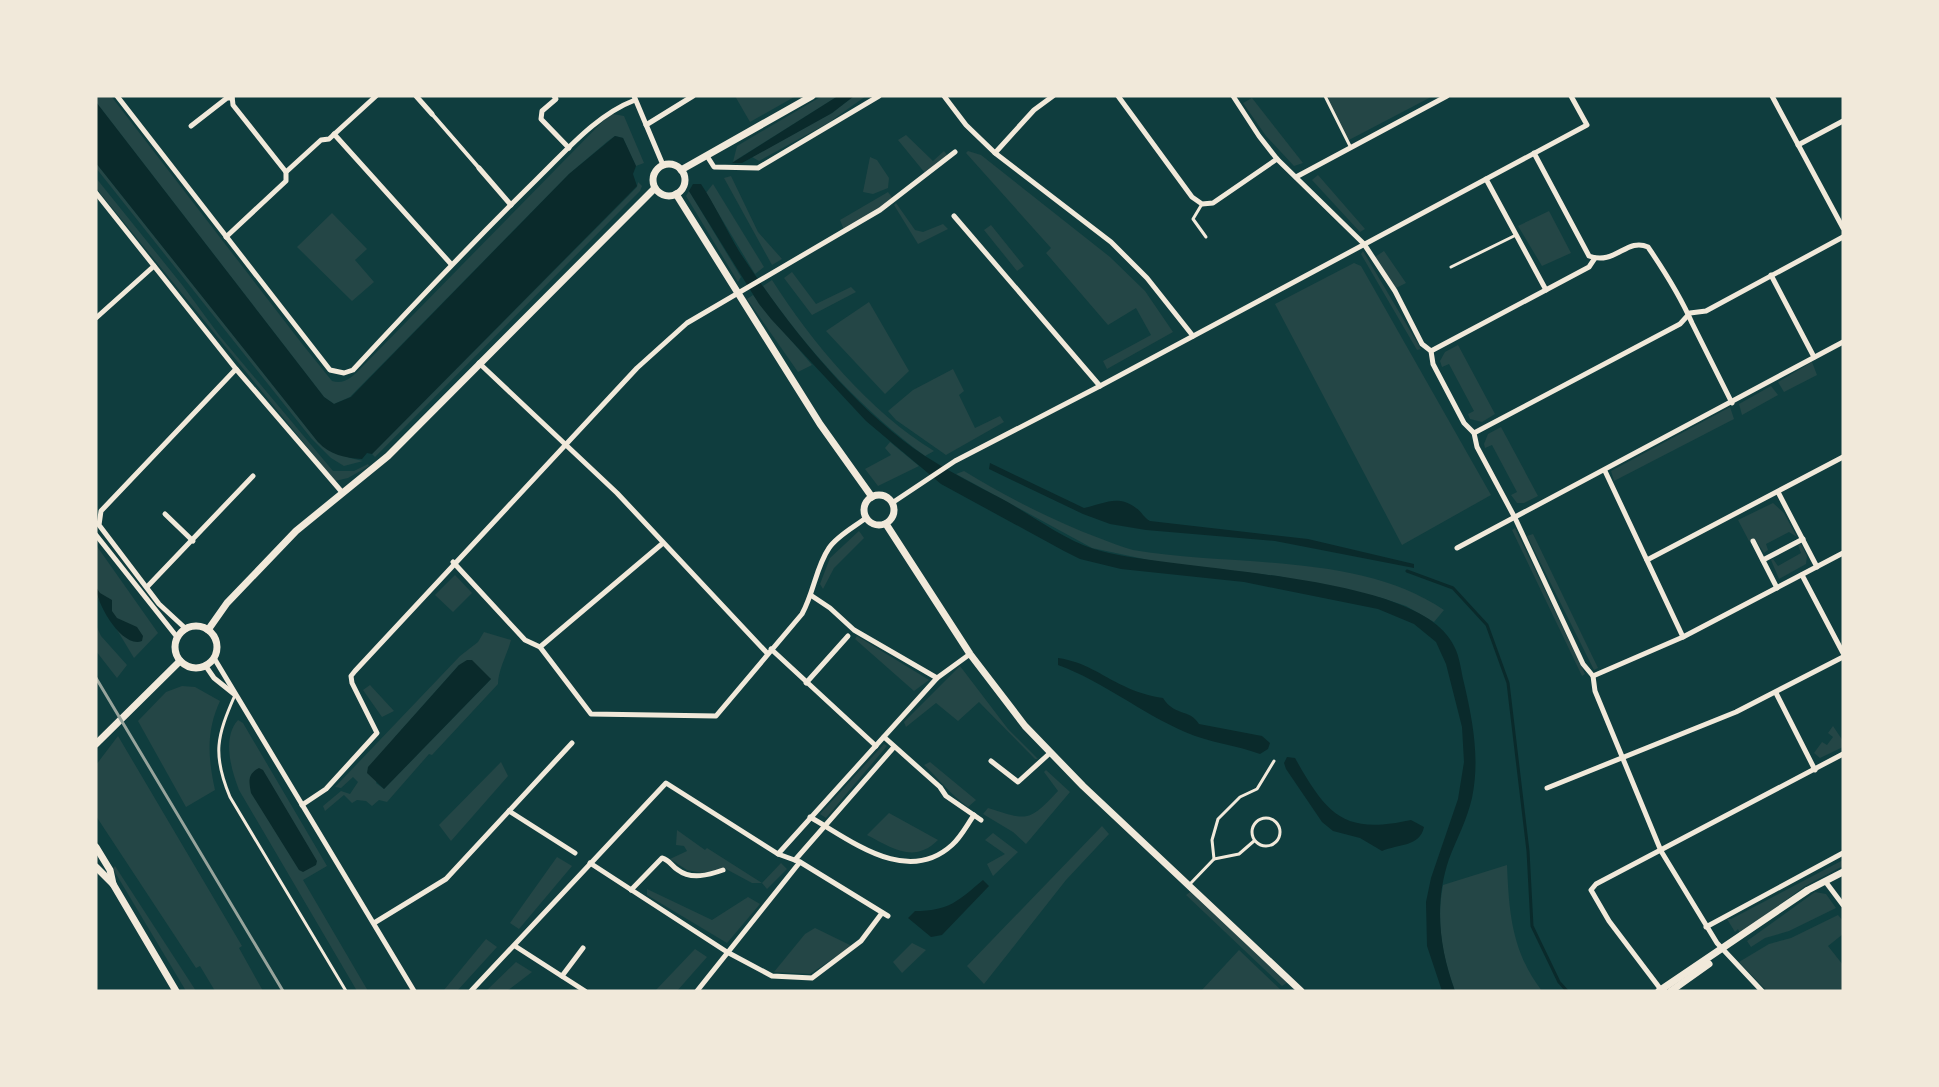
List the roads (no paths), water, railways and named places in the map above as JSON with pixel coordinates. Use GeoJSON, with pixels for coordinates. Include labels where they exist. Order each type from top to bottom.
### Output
{"type":"FeatureCollection","features":[{"type":"Feature","properties":{"kind":"street"},"geometry":{"type":"LineString","coordinates":[[117,96],[330,370],[337,373],[353,370],[451,264],[612,109],[635,98],[663,165]]}},
{"type":"Feature","properties":{"kind":"street"},"geometry":{"type":"LineString","coordinates":[[286,172],[321,140],[334,134],[376,96]]}},
{"type":"Feature","properties":{"kind":"street"},"geometry":{"type":"LineString","coordinates":[[416,96],[511,205]]}},
{"type":"Feature","properties":{"kind":"street"},"geometry":{"type":"LineString","coordinates":[[554,96],[556,99],[543,111],[541,119],[569,148]]}},
{"type":"Feature","properties":{"kind":"street"},"geometry":{"type":"LineString","coordinates":[[646,125],[693,96]]}},
{"type":"Feature","properties":{"kind":"street"},"geometry":{"type":"LineString","coordinates":[[681,170],[812,96]]}},
{"type":"Feature","properties":{"kind":"street"},"geometry":{"type":"LineString","coordinates":[[707,156],[714,167],[758,168],[879,96]]}},
{"type":"Feature","properties":{"kind":"street"},"geometry":{"type":"LineString","coordinates":[[944,96],[966,125],[994,153],[1111,242],[1147,278],[1193,336]]}},
{"type":"Feature","properties":{"kind":"street"},"geometry":{"type":"LineString","coordinates":[[994,153],[1034,110],[1053,96]]}},
{"type":"Feature","properties":{"kind":"street"},"geometry":{"type":"LineString","coordinates":[[1118,96],[1192,197],[1202,204],[1213,203],[1277,159]]}},
{"type":"Feature","properties":{"kind":"street"},"geometry":{"type":"LineString","coordinates":[[1233,96],[1277,159],[1364,244],[1395,291],[1422,344],[1431,351],[1433,364],[1464,423],[1474,433],[1477,447],[1515,519],[1583,664],[1593,676],[1595,691],[1661,851],[1706,927],[1723,950],[1762,991]]}},
{"type":"Feature","properties":{"kind":"street"},"geometry":{"type":"LineString","coordinates":[[1296,177],[1447,96]]}},
{"type":"Feature","properties":{"kind":"street"},"geometry":{"type":"LineString","coordinates":[[892,503],[926,477],[948,465],[1587,125],[1571,96]]}},
{"type":"Feature","properties":{"kind":"street"},"geometry":{"type":"LineString","coordinates":[[1772,96],[1843,228]]}},
{"type":"Feature","properties":{"kind":"street"},"geometry":{"type":"LineString","coordinates":[[191,126],[227,98],[232,97],[233,105],[286,172],[286,181],[226,237]]}},
{"type":"Feature","properties":{"kind":"street"},"geometry":{"type":"LineString","coordinates":[[1798,144],[1843,121]]}},
{"type":"Feature","properties":{"kind":"street"},"geometry":{"type":"LineString","coordinates":[[334,134],[451,264]]}},
{"type":"Feature","properties":{"kind":"street"},"geometry":{"type":"LineString","coordinates":[[302,805],[326,789],[377,733],[352,683],[351,676],[453,562],[637,368],[687,323],[897,200],[955,152]]}},
{"type":"Feature","properties":{"kind":"street"},"geometry":{"type":"LineString","coordinates":[[1534,153],[1586,252],[1595,258],[1608,259],[1633,245],[1643,244],[1648,247],[1681,305],[1690,313],[1692,323],[1732,403]]}},
{"type":"Feature","properties":{"kind":"street"},"geometry":{"type":"LineString","coordinates":[[208,630],[238,591],[296,531],[341,491],[388,456],[655,188],[654,175],[663,165],[674,165],[681,170],[684,181],[676,194],[666,196],[655,188]]}},
{"type":"Feature","properties":{"kind":"street"},"geometry":{"type":"LineString","coordinates":[[1486,179],[1546,290]]}},
{"type":"Feature","properties":{"kind":"street"},"geometry":{"type":"LineString","coordinates":[[96,193],[236,369],[341,491]]}},
{"type":"Feature","properties":{"kind":"street"},"geometry":{"type":"LineString","coordinates":[[676,194],[736,294],[820,424],[872,497]]}},
{"type":"Feature","properties":{"kind":"street"},"geometry":{"type":"LineString","coordinates":[[954,216],[1100,386]]}},
{"type":"Feature","properties":{"kind":"street"},"geometry":{"type":"LineString","coordinates":[[1474,433],[1680,324],[1690,313],[1706,311],[1843,237]]}},
{"type":"Feature","properties":{"kind":"street"},"geometry":{"type":"LineString","coordinates":[[1431,351],[1589,267],[1595,258]]}},
{"type":"Feature","properties":{"kind":"street"},"geometry":{"type":"LineString","coordinates":[[96,318],[154,266]]}},
{"type":"Feature","properties":{"kind":"street"},"geometry":{"type":"LineString","coordinates":[[1771,275],[1814,357]]}},
{"type":"Feature","properties":{"kind":"street"},"geometry":{"type":"LineString","coordinates":[[1457,548],[1843,342]]}},
{"type":"Feature","properties":{"kind":"street"},"geometry":{"type":"LineString","coordinates":[[479,363],[617,493],[769,651],[876,746]]}},
{"type":"Feature","properties":{"kind":"street"},"geometry":{"type":"LineString","coordinates":[[185,628],[159,604],[99,525],[97,517],[236,369]]}},
{"type":"Feature","properties":{"kind":"street"},"geometry":{"type":"LineString","coordinates":[[1647,560],[1843,457]]}},
{"type":"Feature","properties":{"kind":"street"},"geometry":{"type":"LineString","coordinates":[[1605,471],[1683,637]]}},
{"type":"Feature","properties":{"kind":"street"},"geometry":{"type":"LineString","coordinates":[[147,587],[253,476]]}},
{"type":"Feature","properties":{"kind":"street"},"geometry":{"type":"LineString","coordinates":[[1778,492],[1817,567]]}},
{"type":"Feature","properties":{"kind":"street"},"geometry":{"type":"LineString","coordinates":[[872,497],[886,497],[892,503],[893,515],[886,524],[871,523],[866,518],[866,502],[872,497]]}},
{"type":"Feature","properties":{"kind":"street"},"geometry":{"type":"LineString","coordinates":[[165,514],[193,541]]}},
{"type":"Feature","properties":{"kind":"street"},"geometry":{"type":"LineString","coordinates":[[453,562],[525,640],[540,647],[591,714],[716,716],[801,614],[812,596],[822,560],[831,546],[866,518]]}},
{"type":"Feature","properties":{"kind":"street"},"geometry":{"type":"LineString","coordinates":[[886,524],[970,654],[1017,717],[1050,753],[1301,991]]}},
{"type":"Feature","properties":{"kind":"street"},"geometry":{"type":"LineString","coordinates":[[96,535],[177,637]]}},
{"type":"Feature","properties":{"kind":"street"},"geometry":{"type":"LineString","coordinates":[[1763,560],[1803,539]]}},
{"type":"Feature","properties":{"kind":"street"},"geometry":{"type":"LineString","coordinates":[[1753,541],[1778,588]]}},
{"type":"Feature","properties":{"kind":"street"},"geometry":{"type":"LineString","coordinates":[[540,647],[663,543]]}},
{"type":"Feature","properties":{"kind":"street"},"geometry":{"type":"LineString","coordinates":[[1593,676],[1683,637],[1843,553]]}},
{"type":"Feature","properties":{"kind":"street"},"geometry":{"type":"LineString","coordinates":[[1547,788],[1624,759],[1776,693],[1843,655],[1802,575]]}},
{"type":"Feature","properties":{"kind":"street"},"geometry":{"type":"LineString","coordinates":[[812,596],[830,608],[854,630],[937,678]]}},
{"type":"Feature","properties":{"kind":"street"},"geometry":{"type":"LineString","coordinates":[[197,626],[208,630],[217,646],[214,658],[205,665],[192,668],[180,661],[174,649],[177,637],[185,628],[197,626]]}},
{"type":"Feature","properties":{"kind":"street"},"geometry":{"type":"LineString","coordinates":[[806,683],[848,636]]}},
{"type":"Feature","properties":{"kind":"street"},"geometry":{"type":"LineString","coordinates":[[778,854],[937,678],[970,654]]}},
{"type":"Feature","properties":{"kind":"street"},"geometry":{"type":"LineString","coordinates":[[214,658],[414,991]]}},
{"type":"Feature","properties":{"kind":"street"},"geometry":{"type":"LineString","coordinates":[[96,744],[180,661]]}},
{"type":"Feature","properties":{"kind":"street"},"geometry":{"type":"LineString","coordinates":[[205,665],[214,678],[235,695]]}},
{"type":"Feature","properties":{"kind":"street"},"geometry":{"type":"LineString","coordinates":[[1776,693],[1815,770]]}},
{"type":"Feature","properties":{"kind":"street"},"geometry":{"type":"LineString","coordinates":[[884,737],[940,787],[946,796],[981,820]]}},
{"type":"Feature","properties":{"kind":"street"},"geometry":{"type":"LineString","coordinates":[[374,923],[446,879],[572,743]]}},
{"type":"Feature","properties":{"kind":"street"},"geometry":{"type":"LineString","coordinates":[[697,991],[826,826],[894,747]]}},
{"type":"Feature","properties":{"kind":"street"},"geometry":{"type":"LineString","coordinates":[[991,761],[1018,782],[1050,753]]}},
{"type":"Feature","properties":{"kind":"street"},"geometry":{"type":"LineString","coordinates":[[1843,754],[1596,884],[1591,890],[1609,921],[1660,991],[1825,881],[1843,872]]}},
{"type":"Feature","properties":{"kind":"street"},"geometry":{"type":"LineString","coordinates":[[471,991],[515,946],[590,863],[666,783],[778,854],[798,861],[885,914],[861,941],[812,978],[772,976],[727,952],[590,863]]}},
{"type":"Feature","properties":{"kind":"street"},"geometry":{"type":"LineString","coordinates":[[509,811],[574,853]]}},
{"type":"Feature","properties":{"kind":"street"},"geometry":{"type":"LineString","coordinates":[[810,817],[882,858],[903,861],[925,859],[952,846],[974,815]]}},
{"type":"Feature","properties":{"kind":"street"},"geometry":{"type":"LineString","coordinates":[[96,847],[110,870],[113,884],[176,991]]}},
{"type":"Feature","properties":{"kind":"street"},"geometry":{"type":"LineString","coordinates":[[1706,927],[1843,853]]}},
{"type":"Feature","properties":{"kind":"street"},"geometry":{"type":"LineString","coordinates":[[631,890],[662,858],[668,860],[676,870],[692,875],[709,875],[723,870]]}},
{"type":"Feature","properties":{"kind":"street"},"geometry":{"type":"LineString","coordinates":[[96,867],[102,876],[113,884]]}},
{"type":"Feature","properties":{"kind":"street"},"geometry":{"type":"LineString","coordinates":[[1825,881],[1843,905]]}},
{"type":"Feature","properties":{"kind":"street"},"geometry":{"type":"LineString","coordinates":[[515,946],[585,991]]}},
{"type":"Feature","properties":{"kind":"street"},"geometry":{"type":"LineString","coordinates":[[562,976],[583,948]]}},
{"type":"Feature","properties":{"kind":"street"},"geometry":{"type":"LineString","coordinates":[[1671,991],[1713,961],[1723,950]]}},
{"type":"Feature","properties":{"kind":"lane"},"geometry":{"type":"LineString","coordinates":[[1325,96],[1351,148]]}},
{"type":"Feature","properties":{"kind":"lane"},"geometry":{"type":"LineString","coordinates":[[1202,204],[1193,219],[1206,237]]}},
{"type":"Feature","properties":{"kind":"lane"},"geometry":{"type":"LineString","coordinates":[[1451,267],[1516,235]]}},
{"type":"Feature","properties":{"kind":"lane"},"geometry":{"type":"LineString","coordinates":[[235,695],[218,734],[223,781],[230,797],[346,991]]}},
{"type":"Feature","properties":{"kind":"lane"},"geometry":{"type":"LineString","coordinates":[[1214,859],[1212,840],[1218,819],[1240,797],[1257,789],[1274,761]]}},
{"type":"Feature","properties":{"kind":"lane"},"geometry":{"type":"LineString","coordinates":[[1268,818],[1277,823],[1280,833],[1276,842],[1267,847],[1254,841],[1251,830],[1256,821],[1268,818]]}},
{"type":"Feature","properties":{"kind":"lane"},"geometry":{"type":"LineString","coordinates":[[1189,886],[1214,859],[1239,854],[1254,841]]}},
{"type":"Feature","properties":{"kind":"waterway"},"geometry":{"type":"LineString","coordinates":[[1407,571],[1453,588],[1487,625],[1508,683],[1528,851],[1532,926],[1559,982],[1567,991]]}},
{"type":"Feature","properties":{"kind":"railway"},"geometry":{"type":"LineString","coordinates":[[96,678],[283,991]]}}]}
